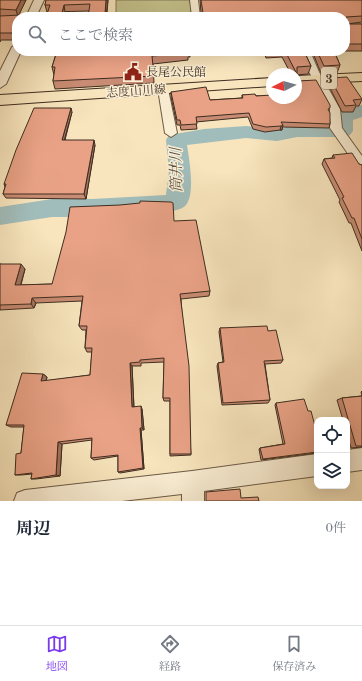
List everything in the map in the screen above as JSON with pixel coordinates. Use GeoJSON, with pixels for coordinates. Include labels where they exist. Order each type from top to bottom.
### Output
{"type":"FeatureCollection","features":[{"type":"Feature","properties":{"kind":"main road","name":"3"},"geometry":{"type":"LineString","coordinates":[[302,80],[362,77]]}},
{"type":"Feature","properties":{"kind":"main road","name":"志度山川線"},"geometry":{"type":"LineString","coordinates":[[0,100],[266,82]]}},
{"type":"Feature","properties":{"kind":"street"},"geometry":{"type":"LineString","coordinates":[[33,12],[39,0]]}},
{"type":"Feature","properties":{"kind":"street"},"geometry":{"type":"LineString","coordinates":[[194,0],[195,12]]}},
{"type":"Feature","properties":{"kind":"street"},"geometry":{"type":"LineString","coordinates":[[0,84],[13,56]]}},
{"type":"Feature","properties":{"kind":"street"},"geometry":{"type":"LineString","coordinates":[[307,56],[335,109],[336,128],[362,165]]}},
{"type":"Feature","properties":{"kind":"street"},"geometry":{"type":"LineString","coordinates":[[163,89],[171,133]]}},
{"type":"Feature","properties":{"kind":"street"},"geometry":{"type":"LineString","coordinates":[[350,461],[362,459]]}},
{"type":"Feature","properties":{"kind":"street"},"geometry":{"type":"LineString","coordinates":[[25,501],[193,491],[314,466]]}},
{"type":"Feature","properties":{"kind":"shaded area"},"geometry":{"type":"Polygon","coordinates":[[[116,0],[190,0],[191,12],[116,12],[116,0]]]}},
{"type":"Feature","properties":{"kind":"building"},"geometry":{"type":"Polygon","coordinates":[[[0,0],[21,0],[16,10],[0,9],[0,0]]]}},
{"type":"Feature","properties":{"kind":"building"},"geometry":{"type":"Polygon","coordinates":[[[46,0],[106,0],[105,12],[89,12],[90,4],[64,5],[62,12],[48,12],[50,5],[45,5],[46,0]]]}},
{"type":"Feature","properties":{"kind":"building"},"geometry":{"type":"Polygon","coordinates":[[[201,0],[362,0],[362,16],[350,17],[350,12],[203,12],[201,0]]]}},
{"type":"Feature","properties":{"kind":"building"},"geometry":{"type":"Polygon","coordinates":[[[12,15],[12,33],[0,33],[0,16],[12,15]]]}},
{"type":"Feature","properties":{"kind":"building"},"geometry":{"type":"Polygon","coordinates":[[[350,24],[362,24],[362,44],[350,44],[350,24]]]}},
{"type":"Feature","properties":{"kind":"building"},"geometry":{"type":"Polygon","coordinates":[[[55,56],[152,56],[154,76],[53,81],[55,67],[52,67],[55,56]]]}},
{"type":"Feature","properties":{"kind":"building"},"geometry":{"type":"Polygon","coordinates":[[[288,56],[306,56],[311,66],[294,68],[288,56]]]}},
{"type":"Feature","properties":{"kind":"building"},"geometry":{"type":"Polygon","coordinates":[[[319,56],[336,56],[340,65],[324,66],[319,56]]]}},
{"type":"Feature","properties":{"kind":"building"},"geometry":{"type":"Polygon","coordinates":[[[347,77],[362,99],[353,100],[356,105],[345,106],[330,78],[347,77]]]}},
{"type":"Feature","properties":{"kind":"building"},"geometry":{"type":"Polygon","coordinates":[[[316,80],[330,105],[330,108],[328,109],[330,113],[330,124],[281,122],[283,125],[281,126],[266,127],[253,124],[249,113],[196,117],[197,124],[181,125],[180,120],[177,120],[171,92],[206,87],[210,100],[243,98],[242,95],[255,94],[256,96],[266,95],[266,104],[302,104],[302,81],[316,80]]]}},
{"type":"Feature","properties":{"kind":"building"},"geometry":{"type":"Polygon","coordinates":[[[34,108],[71,108],[62,140],[94,140],[84,194],[3,194],[6,184],[4,184],[16,150],[34,108]]]}},
{"type":"Feature","properties":{"kind":"building"},"geometry":{"type":"Polygon","coordinates":[[[352,153],[359,164],[362,165],[362,239],[354,218],[352,218],[342,198],[344,197],[324,159],[335,158],[333,155],[352,153]]]}},
{"type":"Feature","properties":{"kind":"building"},"geometry":{"type":"Polygon","coordinates":[[[140,201],[171,202],[173,203],[174,221],[196,220],[210,291],[180,294],[189,366],[191,454],[170,454],[170,398],[163,398],[164,358],[140,360],[140,362],[130,363],[132,407],[141,406],[142,428],[140,428],[143,468],[118,472],[118,455],[91,458],[92,438],[58,442],[56,475],[31,479],[32,473],[15,475],[16,454],[21,453],[24,425],[6,425],[22,373],[43,374],[41,381],[90,375],[92,348],[85,348],[87,326],[79,326],[83,296],[32,298],[31,304],[0,305],[0,264],[21,264],[15,285],[52,284],[66,232],[70,207],[120,205],[140,203],[140,201]]]}},
{"type":"Feature","properties":{"kind":"building"},"geometry":{"type":"Polygon","coordinates":[[[267,326],[268,331],[276,330],[283,360],[264,361],[270,400],[223,403],[218,363],[224,362],[220,328],[267,326]]]}},
{"type":"Feature","properties":{"kind":"building"},"geometry":{"type":"Polygon","coordinates":[[[362,396],[362,446],[356,446],[350,425],[350,417],[348,417],[342,398],[362,396]]]}},
{"type":"Feature","properties":{"kind":"building"},"geometry":{"type":"Polygon","coordinates":[[[304,399],[308,411],[311,411],[314,422],[314,452],[263,459],[260,448],[285,444],[276,403],[304,399]]]}},
{"type":"Feature","properties":{"kind":"building"},"geometry":{"type":"Polygon","coordinates":[[[240,489],[241,498],[258,497],[259,501],[206,501],[206,492],[240,489]]]}},
{"type":"Feature","properties":{"kind":"waterway","name":"筒井川"},"geometry":{"type":"LineString","coordinates":[[0,216],[52,208],[92,208],[171,203],[177,200],[180,171],[176,140],[204,135],[246,132],[277,135],[297,131],[343,131],[343,117],[362,111]]}},
{"type":"Feature","properties":{"kind":"place","name":"長尾公民館"},"geometry":{"type":"Point","coordinates":[133,72]}}]}
